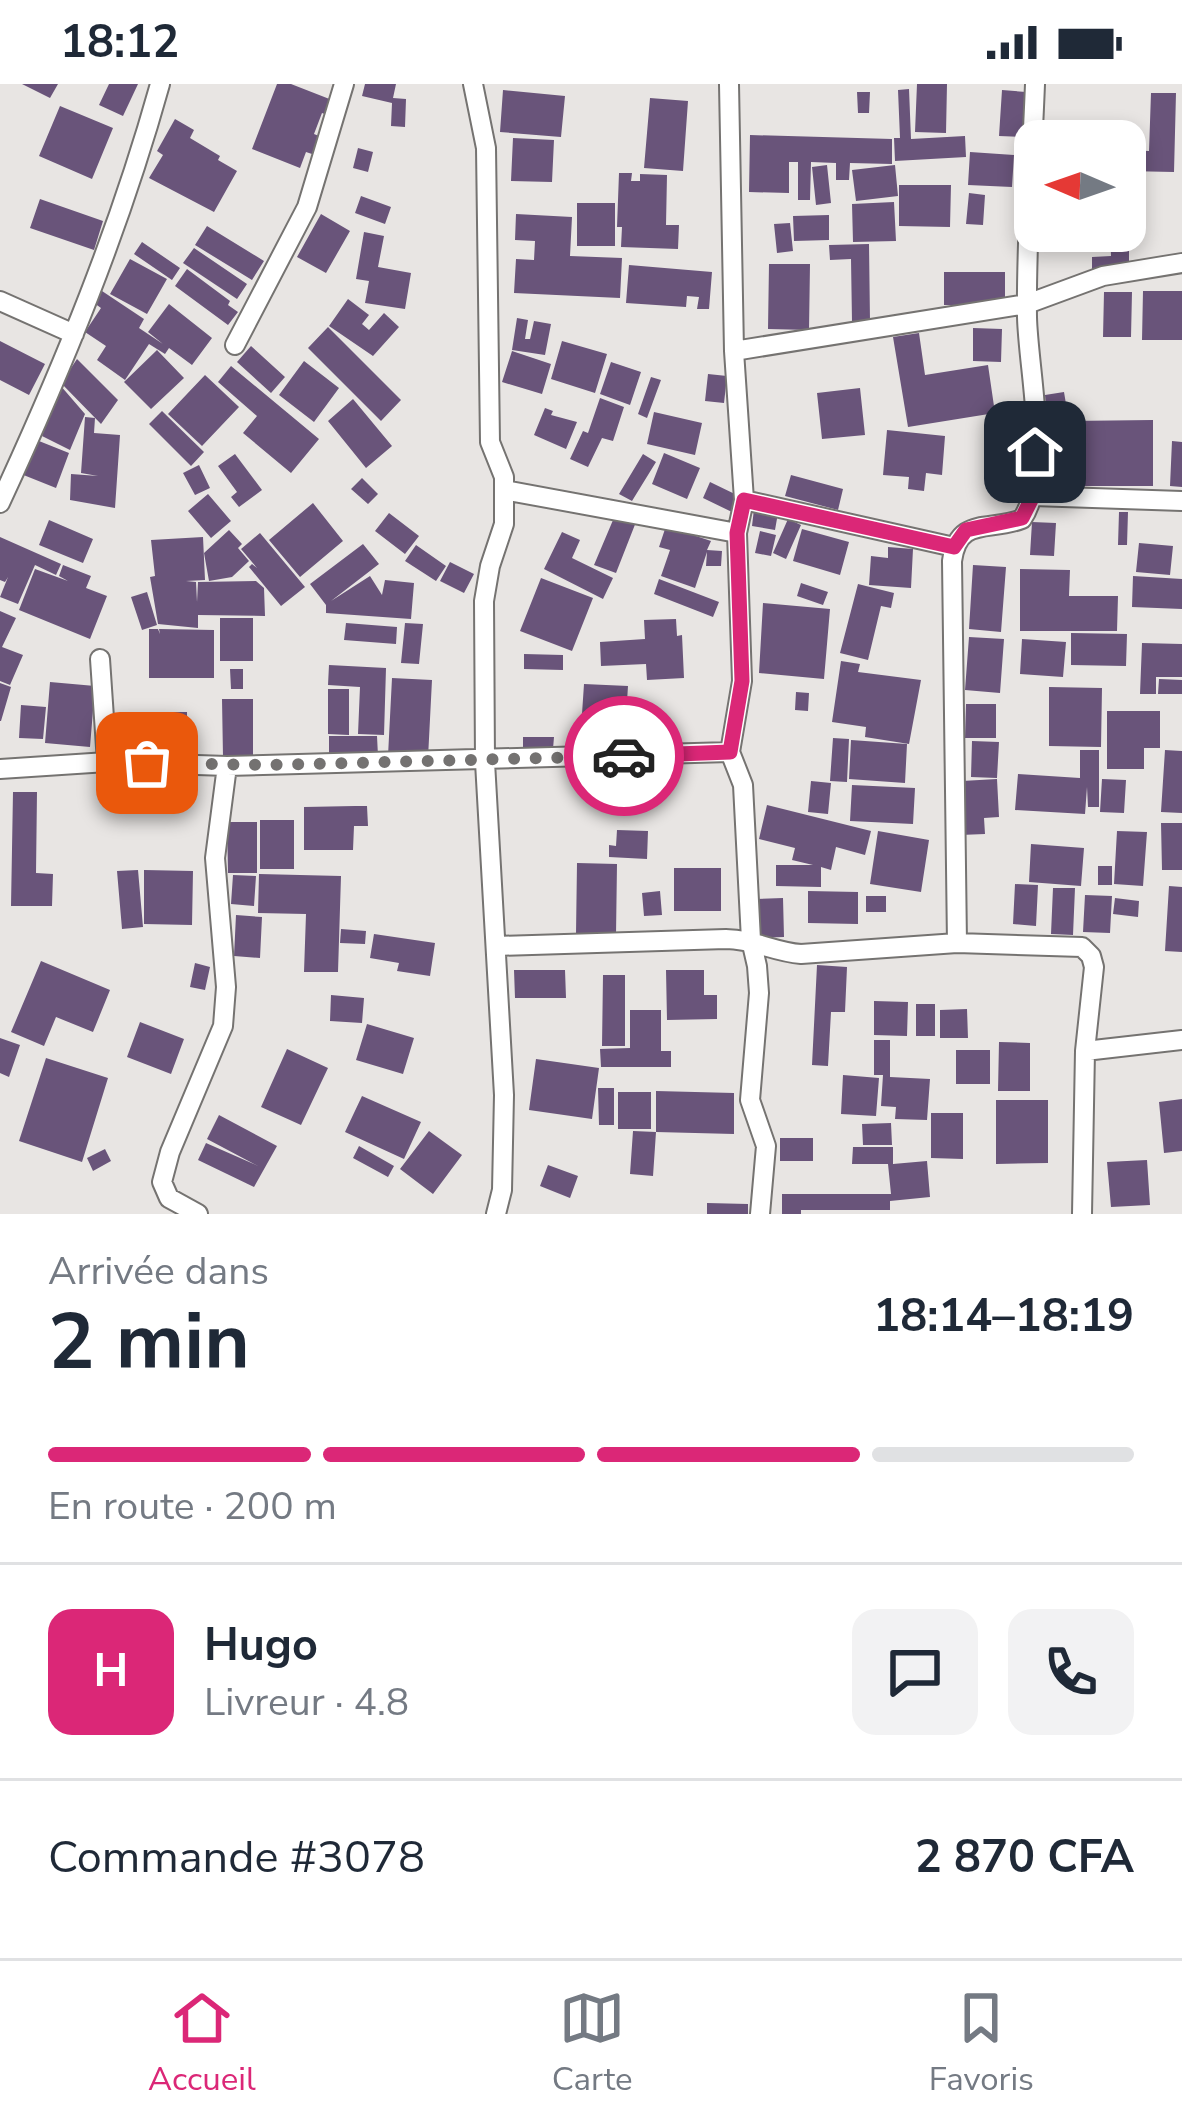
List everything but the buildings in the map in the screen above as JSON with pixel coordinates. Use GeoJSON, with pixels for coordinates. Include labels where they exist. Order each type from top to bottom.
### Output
{"type":"FeatureCollection","features":[{"type":"Feature","properties":{"kind":"street"},"geometry":{"type":"LineString","coordinates":[[0,503],[74,334],[160,84]]}},
{"type":"Feature","properties":{"kind":"street"},"geometry":{"type":"LineString","coordinates":[[236,345],[308,207],[344,84]]}},
{"type":"Feature","properties":{"kind":"street"},"geometry":{"type":"LineString","coordinates":[[473,84],[486,148],[490,442],[504,477],[504,524],[484,601],[485,761],[504,1095],[502,1190],[496,1214]]}},
{"type":"Feature","properties":{"kind":"street"},"geometry":{"type":"LineString","coordinates":[[729,84],[734,351],[744,500],[737,533],[742,681],[730,752],[743,785],[751,940],[759,993],[750,1100],[766,1146],[760,1214]]}},
{"type":"Feature","properties":{"kind":"street"},"geometry":{"type":"LineString","coordinates":[[957,943],[959,553],[966,530],[1022,518],[1033,496],[1036,406],[1027,304],[1035,84]]}},
{"type":"Feature","properties":{"kind":"street"},"geometry":{"type":"LineString","coordinates":[[734,351],[1027,304],[1103,276],[1182,262]]}},
{"type":"Feature","properties":{"kind":"street"},"geometry":{"type":"LineString","coordinates":[[0,301],[74,334]]}},
{"type":"Feature","properties":{"kind":"street"},"geometry":{"type":"LineString","coordinates":[[504,490],[737,533]]}},
{"type":"Feature","properties":{"kind":"street"},"geometry":{"type":"LineString","coordinates":[[1033,496],[1182,501]]}},
{"type":"Feature","properties":{"kind":"street"},"geometry":{"type":"LineString","coordinates":[[744,500],[959,553]]}},
{"type":"Feature","properties":{"kind":"street"},"geometry":{"type":"LineString","coordinates":[[100,659],[107,762]]}},
{"type":"Feature","properties":{"kind":"street"},"geometry":{"type":"LineString","coordinates":[[0,769],[107,762],[227,766],[730,752]]}},
{"type":"Feature","properties":{"kind":"street"},"geometry":{"type":"LineString","coordinates":[[198,1214],[169,1198],[162,1182],[223,1026],[226,987],[215,858],[227,766]]}},
{"type":"Feature","properties":{"kind":"street"},"geometry":{"type":"LineString","coordinates":[[497,946],[751,940],[777,952],[801,954],[957,943],[1082,947],[1094,967],[1085,1051],[1082,1214]]}},
{"type":"Feature","properties":{"kind":"street"},"geometry":{"type":"LineString","coordinates":[[1085,1051],[1182,1040]]}},
{"type":"Feature","properties":{"kind":"way so far"},"geometry":{"type":"LineString","coordinates":[[147,763],[227,766],[624,756]]}},
{"type":"Feature","properties":{"kind":"route"},"geometry":{"type":"LineString","coordinates":[[624,756],[730,752],[742,681],[737,533],[744,500],[954,547],[966,530],[1022,518],[1033,496],[1035,452]]}}]}
